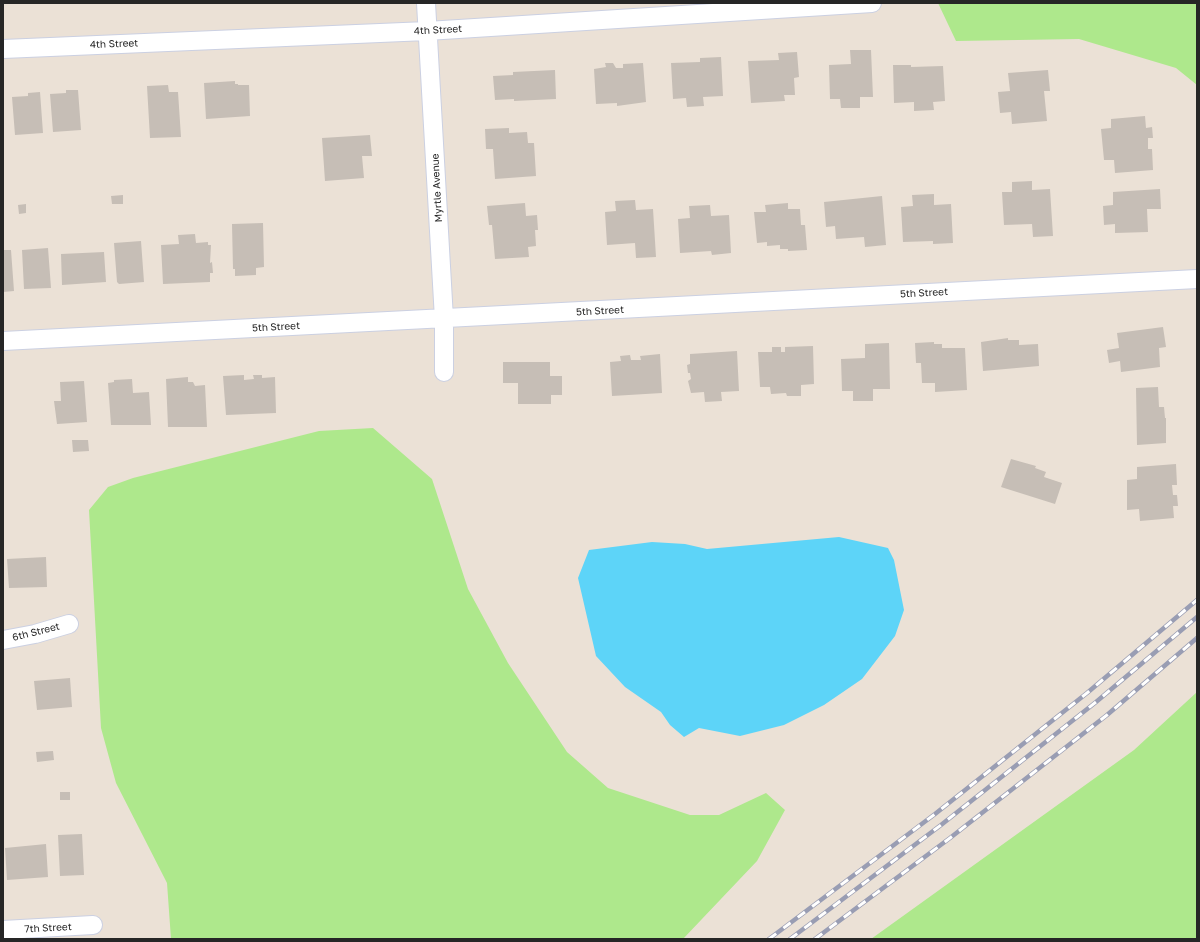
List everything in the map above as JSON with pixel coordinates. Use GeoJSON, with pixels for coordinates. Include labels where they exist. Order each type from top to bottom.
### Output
{"type":"FeatureCollection","features":[{"type":"Feature","properties":{"kind":"street","name":"Myrtle Avenue"},"geometry":{"type":"LineString","coordinates":[[426,3],[444,319],[444,372]]}},
{"type":"Feature","properties":{"kind":"street","name":"4th Street"},"geometry":{"type":"LineString","coordinates":[[3,49],[427,31],[872,3]]}},
{"type":"Feature","properties":{"kind":"street","name":"5th Street"},"geometry":{"type":"LineString","coordinates":[[3,341],[1197,279]]}},
{"type":"Feature","properties":{"kind":"street","name":"6th Street"},"geometry":{"type":"LineString","coordinates":[[3,640],[35,634],[69,624]]}},
{"type":"Feature","properties":{"kind":"street","name":"7th Street"},"geometry":{"type":"LineString","coordinates":[[3,930],[93,925]]}},
{"type":"Feature","properties":{"kind":"green space"},"geometry":{"type":"Polygon","coordinates":[[[938,3],[1197,3],[1197,85],[1176,68],[1079,39],[956,41],[938,3]]]}},
{"type":"Feature","properties":{"kind":"green space"},"geometry":{"type":"Polygon","coordinates":[[[373,428],[432,479],[468,589],[508,663],[567,752],[608,788],[690,815],[719,815],[766,793],[785,810],[757,861],[683,939],[171,939],[167,883],[116,783],[101,728],[89,510],[108,487],[133,478],[319,431],[373,428]]]}},
{"type":"Feature","properties":{"kind":"green space"},"geometry":{"type":"Polygon","coordinates":[[[1197,692],[1197,939],[871,939],[1134,750],[1197,692]]]}},
{"type":"Feature","properties":{"kind":"water"},"geometry":{"type":"Polygon","coordinates":[[[839,537],[888,548],[894,560],[904,610],[895,636],[862,679],[824,705],[784,725],[740,736],[699,728],[684,737],[670,725],[661,712],[625,687],[596,656],[578,578],[589,550],[652,542],[685,544],[707,549],[839,537]]]}},
{"type":"Feature","properties":{"kind":"building"},"geometry":{"type":"Polygon","coordinates":[[[850,50],[871,50],[873,97],[860,97],[860,108],[841,108],[840,99],[830,99],[829,65],[851,64],[850,50]]]}},
{"type":"Feature","properties":{"kind":"building"},"geometry":{"type":"Polygon","coordinates":[[[797,52],[799,77],[794,78],[795,95],[784,95],[785,101],[751,103],[748,61],[779,60],[778,53],[797,52]]]}},
{"type":"Feature","properties":{"kind":"building"},"geometry":{"type":"Polygon","coordinates":[[[721,57],[723,96],[703,97],[704,106],[687,107],[686,98],[673,99],[671,63],[700,62],[700,58],[721,57]]]}},
{"type":"Feature","properties":{"kind":"building"},"geometry":{"type":"Polygon","coordinates":[[[605,63],[613,63],[616,68],[623,68],[623,64],[643,63],[646,102],[617,106],[617,103],[596,104],[594,69],[606,67],[605,63]]]}},
{"type":"Feature","properties":{"kind":"building"},"geometry":{"type":"Polygon","coordinates":[[[893,65],[911,65],[911,67],[943,66],[945,101],[933,102],[934,110],[914,111],[914,102],[894,103],[893,65]]]}},
{"type":"Feature","properties":{"kind":"building"},"geometry":{"type":"Polygon","coordinates":[[[555,70],[556,99],[514,101],[514,99],[495,100],[493,76],[513,75],[513,72],[555,70]]]}},
{"type":"Feature","properties":{"kind":"building"},"geometry":{"type":"Polygon","coordinates":[[[1048,70],[1050,91],[1044,91],[1047,121],[1012,124],[1011,112],[1000,113],[998,92],[1010,91],[1008,73],[1048,70]]]}},
{"type":"Feature","properties":{"kind":"building"},"geometry":{"type":"Polygon","coordinates":[[[235,81],[235,84],[238,85],[249,85],[250,116],[206,119],[204,83],[235,81]]]}},
{"type":"Feature","properties":{"kind":"building"},"geometry":{"type":"Polygon","coordinates":[[[168,85],[169,92],[178,92],[181,137],[150,138],[147,86],[168,85]]]}},
{"type":"Feature","properties":{"kind":"building"},"geometry":{"type":"Polygon","coordinates":[[[66,90],[78,90],[81,130],[53,132],[50,94],[66,93],[66,90]]]}},
{"type":"Feature","properties":{"kind":"building"},"geometry":{"type":"Polygon","coordinates":[[[40,92],[43,133],[15,135],[12,97],[28,96],[28,93],[40,92]]]}},
{"type":"Feature","properties":{"kind":"building"},"geometry":{"type":"Polygon","coordinates":[[[1145,116],[1146,128],[1152,127],[1153,138],[1148,138],[1148,149],[1152,149],[1153,170],[1115,173],[1114,160],[1104,160],[1101,129],[1111,128],[1111,119],[1145,116]]]}},
{"type":"Feature","properties":{"kind":"building"},"geometry":{"type":"Polygon","coordinates":[[[509,128],[509,133],[527,132],[528,143],[534,143],[536,176],[495,179],[493,149],[486,149],[485,129],[509,128]]]}},
{"type":"Feature","properties":{"kind":"building"},"geometry":{"type":"Polygon","coordinates":[[[370,135],[372,156],[362,156],[364,178],[325,181],[322,138],[370,135]]]}},
{"type":"Feature","properties":{"kind":"building"},"geometry":{"type":"Polygon","coordinates":[[[1032,181],[1032,190],[1050,189],[1053,236],[1033,237],[1032,224],[1004,225],[1002,192],[1012,192],[1012,182],[1032,181]]]}},
{"type":"Feature","properties":{"kind":"building"},"geometry":{"type":"Polygon","coordinates":[[[1160,189],[1161,209],[1147,209],[1148,232],[1115,233],[1115,224],[1104,225],[1103,206],[1113,205],[1113,192],[1160,189]]]}},
{"type":"Feature","properties":{"kind":"building"},"geometry":{"type":"Polygon","coordinates":[[[934,194],[934,205],[951,204],[953,243],[933,244],[933,241],[903,242],[901,207],[913,206],[912,195],[934,194]]]}},
{"type":"Feature","properties":{"kind":"building"},"geometry":{"type":"Polygon","coordinates":[[[123,195],[123,204],[112,204],[111,196],[123,195]]]}},
{"type":"Feature","properties":{"kind":"building"},"geometry":{"type":"Polygon","coordinates":[[[882,196],[886,245],[865,247],[864,237],[836,239],[835,226],[826,227],[824,202],[882,196]]]}},
{"type":"Feature","properties":{"kind":"building"},"geometry":{"type":"Polygon","coordinates":[[[635,200],[636,210],[653,209],[656,257],[636,258],[635,243],[607,245],[605,212],[616,211],[615,201],[635,200]]]}},
{"type":"Feature","properties":{"kind":"building"},"geometry":{"type":"Polygon","coordinates":[[[525,203],[526,216],[537,215],[538,230],[535,230],[536,246],[528,247],[529,257],[495,259],[492,225],[489,225],[487,206],[525,203]]]}},
{"type":"Feature","properties":{"kind":"building"},"geometry":{"type":"Polygon","coordinates":[[[788,203],[788,209],[800,209],[801,225],[805,225],[807,250],[788,251],[788,249],[780,249],[780,245],[767,246],[767,242],[757,243],[754,212],[766,212],[765,205],[788,203]]]}},
{"type":"Feature","properties":{"kind":"building"},"geometry":{"type":"Polygon","coordinates":[[[26,204],[26,213],[19,214],[18,205],[26,204]]]}},
{"type":"Feature","properties":{"kind":"building"},"geometry":{"type":"Polygon","coordinates":[[[710,205],[711,216],[729,215],[731,253],[712,255],[711,251],[680,253],[678,219],[690,218],[689,206],[710,205]]]}},
{"type":"Feature","properties":{"kind":"building"},"geometry":{"type":"Polygon","coordinates":[[[263,223],[264,267],[256,268],[256,275],[235,276],[235,269],[233,269],[232,224],[263,223]]]}},
{"type":"Feature","properties":{"kind":"building"},"geometry":{"type":"Polygon","coordinates":[[[195,234],[196,243],[208,242],[208,245],[211,245],[210,263],[212,262],[213,273],[210,273],[210,282],[163,284],[161,245],[179,244],[178,235],[195,234]]]}},
{"type":"Feature","properties":{"kind":"building"},"geometry":{"type":"Polygon","coordinates":[[[141,241],[144,282],[119,284],[117,282],[114,243],[141,241]]]}},
{"type":"Feature","properties":{"kind":"building"},"geometry":{"type":"Polygon","coordinates":[[[48,248],[51,288],[24,289],[22,250],[48,248]]]}},
{"type":"Feature","properties":{"kind":"building"},"geometry":{"type":"Polygon","coordinates":[[[3,250],[11,250],[14,291],[3,292],[3,250]]]}},
{"type":"Feature","properties":{"kind":"building"},"geometry":{"type":"Polygon","coordinates":[[[104,252],[106,282],[62,285],[61,254],[104,252]]]}},
{"type":"Feature","properties":{"kind":"building"},"geometry":{"type":"Polygon","coordinates":[[[1163,327],[1166,347],[1159,348],[1160,367],[1121,372],[1120,361],[1109,363],[1107,350],[1119,348],[1117,333],[1163,327]]]}},
{"type":"Feature","properties":{"kind":"building"},"geometry":{"type":"Polygon","coordinates":[[[1008,338],[1008,340],[1019,340],[1019,345],[1038,344],[1039,366],[983,371],[981,342],[1008,338]]]}},
{"type":"Feature","properties":{"kind":"building"},"geometry":{"type":"Polygon","coordinates":[[[934,342],[934,344],[942,344],[942,348],[965,348],[967,390],[935,392],[935,383],[922,383],[921,363],[916,363],[915,343],[934,342]]]}},
{"type":"Feature","properties":{"kind":"building"},"geometry":{"type":"Polygon","coordinates":[[[889,343],[890,389],[873,389],[873,401],[853,401],[853,391],[842,391],[841,359],[865,358],[865,344],[889,343]]]}},
{"type":"Feature","properties":{"kind":"building"},"geometry":{"type":"Polygon","coordinates":[[[813,346],[814,384],[801,385],[801,396],[787,396],[786,393],[771,394],[770,387],[760,387],[758,352],[772,352],[772,347],[781,347],[781,352],[785,352],[785,347],[813,346]]]}},
{"type":"Feature","properties":{"kind":"building"},"geometry":{"type":"Polygon","coordinates":[[[737,351],[739,391],[721,392],[722,401],[705,402],[704,392],[691,393],[688,381],[691,379],[690,373],[688,373],[687,365],[690,364],[690,354],[737,351]]]}},
{"type":"Feature","properties":{"kind":"building"},"geometry":{"type":"Polygon","coordinates":[[[660,354],[662,393],[612,396],[610,362],[621,361],[620,356],[630,355],[631,360],[641,360],[640,356],[660,354]]]}},
{"type":"Feature","properties":{"kind":"building"},"geometry":{"type":"Polygon","coordinates":[[[503,362],[550,362],[550,376],[562,376],[562,395],[551,395],[551,404],[518,404],[518,383],[503,383],[503,362]]]}},
{"type":"Feature","properties":{"kind":"building"},"geometry":{"type":"Polygon","coordinates":[[[244,375],[244,380],[254,379],[253,375],[262,375],[262,378],[275,377],[276,413],[226,415],[223,376],[244,375]]]}},
{"type":"Feature","properties":{"kind":"building"},"geometry":{"type":"Polygon","coordinates":[[[188,377],[188,382],[193,382],[195,386],[205,385],[207,427],[168,427],[166,379],[188,377]]]}},
{"type":"Feature","properties":{"kind":"building"},"geometry":{"type":"Polygon","coordinates":[[[132,379],[133,393],[149,392],[151,425],[111,425],[108,383],[114,382],[114,380],[132,379]]]}},
{"type":"Feature","properties":{"kind":"building"},"geometry":{"type":"Polygon","coordinates":[[[84,381],[87,422],[57,424],[54,401],[61,401],[60,382],[84,381]]]}},
{"type":"Feature","properties":{"kind":"building"},"geometry":{"type":"Polygon","coordinates":[[[1158,387],[1159,407],[1164,407],[1166,418],[1166,443],[1137,445],[1136,388],[1158,387]]]}},
{"type":"Feature","properties":{"kind":"building"},"geometry":{"type":"Polygon","coordinates":[[[72,440],[88,440],[89,451],[73,452],[72,440]]]}},
{"type":"Feature","properties":{"kind":"building"},"geometry":{"type":"Polygon","coordinates":[[[1011,459],[1036,466],[1035,468],[1046,472],[1044,477],[1062,483],[1055,504],[1001,487],[1011,459]]]}},
{"type":"Feature","properties":{"kind":"building"},"geometry":{"type":"Polygon","coordinates":[[[1176,464],[1177,485],[1172,485],[1173,495],[1177,495],[1178,506],[1173,506],[1174,518],[1140,521],[1139,509],[1127,510],[1127,480],[1137,479],[1137,467],[1176,464]]]}},
{"type":"Feature","properties":{"kind":"building"},"geometry":{"type":"Polygon","coordinates":[[[46,557],[47,587],[9,588],[7,559],[46,557]]]}},
{"type":"Feature","properties":{"kind":"building"},"geometry":{"type":"Polygon","coordinates":[[[70,678],[72,707],[37,710],[34,681],[70,678]]]}},
{"type":"Feature","properties":{"kind":"building"},"geometry":{"type":"Polygon","coordinates":[[[53,751],[54,760],[37,762],[36,752],[53,751]]]}},
{"type":"Feature","properties":{"kind":"building"},"geometry":{"type":"Polygon","coordinates":[[[60,792],[70,792],[70,800],[60,800],[60,792]]]}},
{"type":"Feature","properties":{"kind":"building"},"geometry":{"type":"Polygon","coordinates":[[[82,834],[84,875],[60,876],[58,835],[82,834]]]}},
{"type":"Feature","properties":{"kind":"building"},"geometry":{"type":"Polygon","coordinates":[[[46,844],[48,877],[7,880],[5,848],[46,844]]]}},
{"type":"Feature","properties":{"kind":"railway"},"geometry":{"type":"LineString","coordinates":[[769,939],[935,814],[1087,693],[1197,600]]}},
{"type":"Feature","properties":{"kind":"railway"},"geometry":{"type":"LineString","coordinates":[[790,939],[941,825],[1096,702],[1197,617]]}},
{"type":"Feature","properties":{"kind":"railway"},"geometry":{"type":"LineString","coordinates":[[815,939],[950,838],[1107,715],[1197,638]]}}]}
